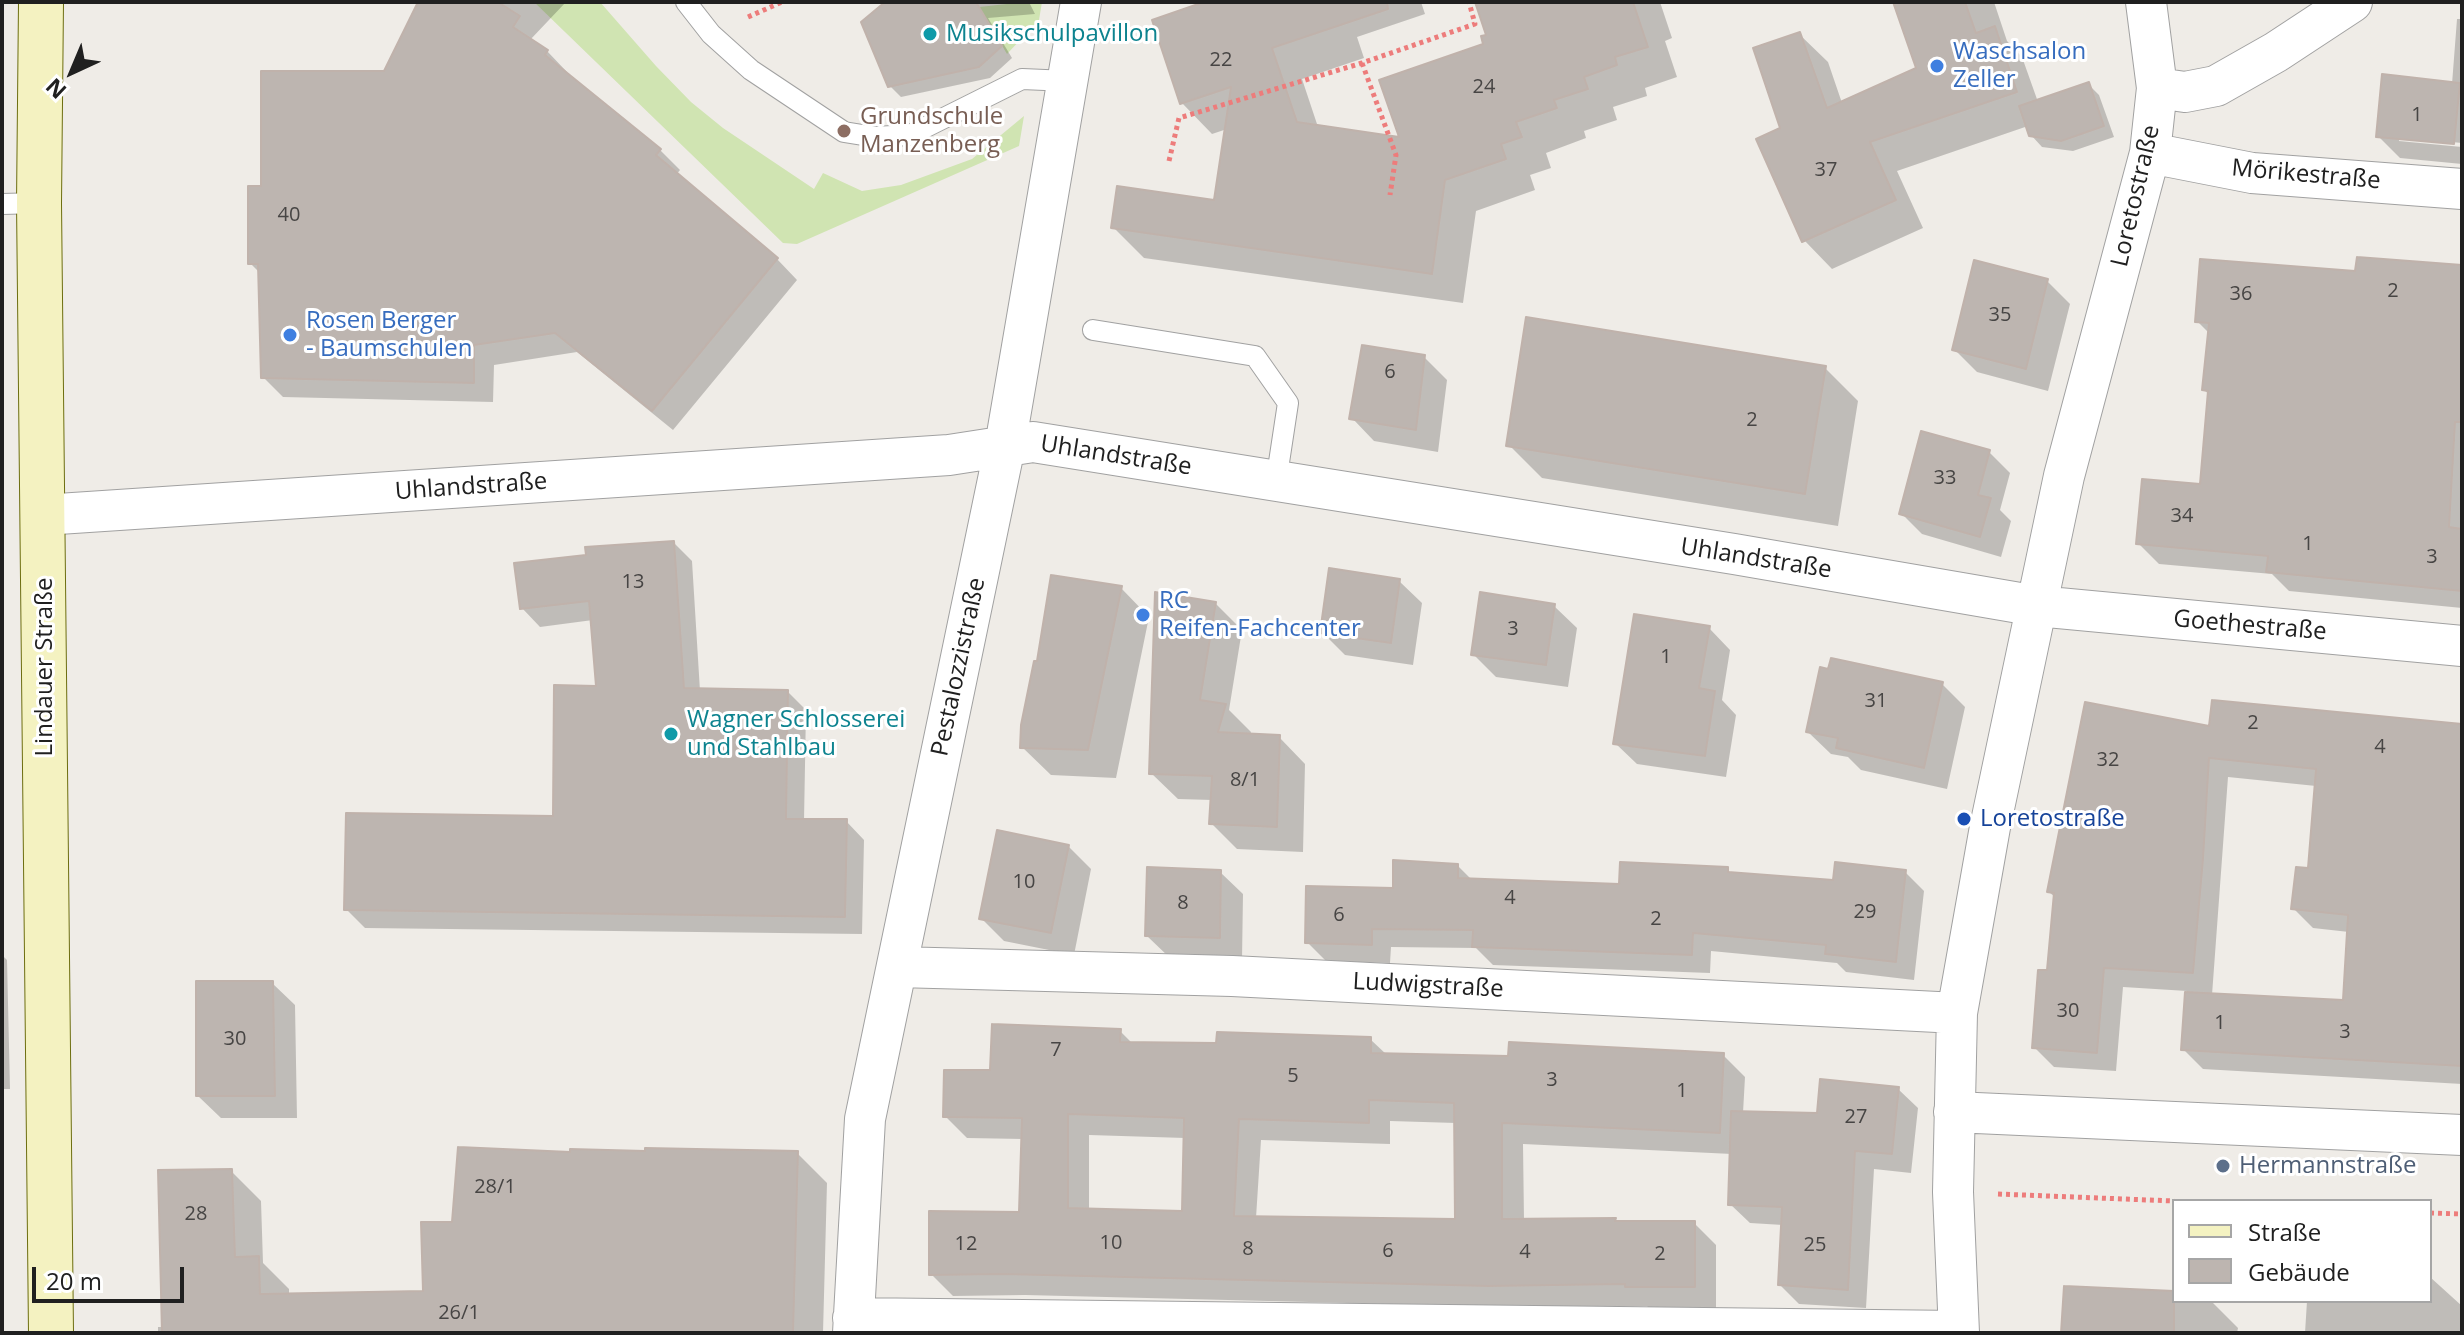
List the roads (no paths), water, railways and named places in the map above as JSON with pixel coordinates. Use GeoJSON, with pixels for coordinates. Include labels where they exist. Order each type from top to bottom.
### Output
{"type":"FeatureCollection","features":[{"type":"Feature","properties":{"kind":"main road","name":"Lindauer Straße"},"geometry":{"type":"LineString","coordinates":[[38,3],[20,204],[43,515],[51,1333]]}},
{"type":"Feature","properties":{"kind":"street","name":"Pestalozzistraße"},"geometry":{"type":"LineString","coordinates":[[853,1326],[865,1119],[1005,446],[1081,2]]}},
{"type":"Feature","properties":{"kind":"street","name":"Loretostraße"},"geometry":{"type":"LineString","coordinates":[[1959,1332],[1953,1192],[1957,1013],[1990,827],[2064,476],[2150,153],[2157,88],[2146,2]]}},
{"type":"Feature","properties":{"kind":"street"},"geometry":{"type":"LineString","coordinates":[[2157,88],[2185,92],[2216,86],[2276,52],[2352,2]]}},
{"type":"Feature","properties":{"kind":"street","name":"Mörikestraße"},"geometry":{"type":"LineString","coordinates":[[2150,153],[2252,173],[2462,189]]}},
{"type":"Feature","properties":{"kind":"street","name":"Uhlandstraße"},"geometry":{"type":"LineString","coordinates":[[43,515],[949,455],[1033,442],[1734,554],[2037,606]]}},
{"type":"Feature","properties":{"kind":"street","name":"Goethestraße"},"geometry":{"type":"LineString","coordinates":[[2037,606],[2462,646]]}},
{"type":"Feature","properties":{"kind":"street","name":"Ludwigstraße"},"geometry":{"type":"LineString","coordinates":[[897,967],[1232,976],[1957,1013]]}},
{"type":"Feature","properties":{"kind":"street"},"geometry":{"type":"LineString","coordinates":[[1954,1112],[2462,1135]]}},
{"type":"Feature","properties":{"kind":"street"},"geometry":{"type":"LineString","coordinates":[[853,1326],[1959,1332]]}},
{"type":"Feature","properties":{"kind":"lane"},"geometry":{"type":"LineString","coordinates":[[686,2],[711,34],[751,70],[844,132],[875,137],[910,135],[1022,79],[1068,81]]}},
{"type":"Feature","properties":{"kind":"lane"},"geometry":{"type":"LineString","coordinates":[[1093,330],[1255,356],[1288,403],[1276,482]]}},
{"type":"Feature","properties":{"kind":"place","name":"Musikschulpavillon"},"geometry":{"type":"Point","coordinates":[930,34]}},
{"type":"Feature","properties":{"kind":"place","name":"Waschsalon Zeller"},"geometry":{"type":"Point","coordinates":[1937,66]}},
{"type":"Feature","properties":{"kind":"place","name":"Grundschule Manzenberg"},"geometry":{"type":"Point","coordinates":[844,131]}},
{"type":"Feature","properties":{"kind":"place","name":"Rosen Berger - Baumschulen"},"geometry":{"type":"Point","coordinates":[290,335]}},
{"type":"Feature","properties":{"kind":"place","name":"RC Reifen-Fachcenter"},"geometry":{"type":"Point","coordinates":[1143,615]}},
{"type":"Feature","properties":{"kind":"place","name":"Wagner Schlosserei und Stahlbau"},"geometry":{"type":"Point","coordinates":[671,734]}},
{"type":"Feature","properties":{"kind":"place","name":"Loretostraße"},"geometry":{"type":"Point","coordinates":[1964,819]}},
{"type":"Feature","properties":{"kind":"place","name":"Hermannstraße"},"geometry":{"type":"Point","coordinates":[2223,1166]}}]}
